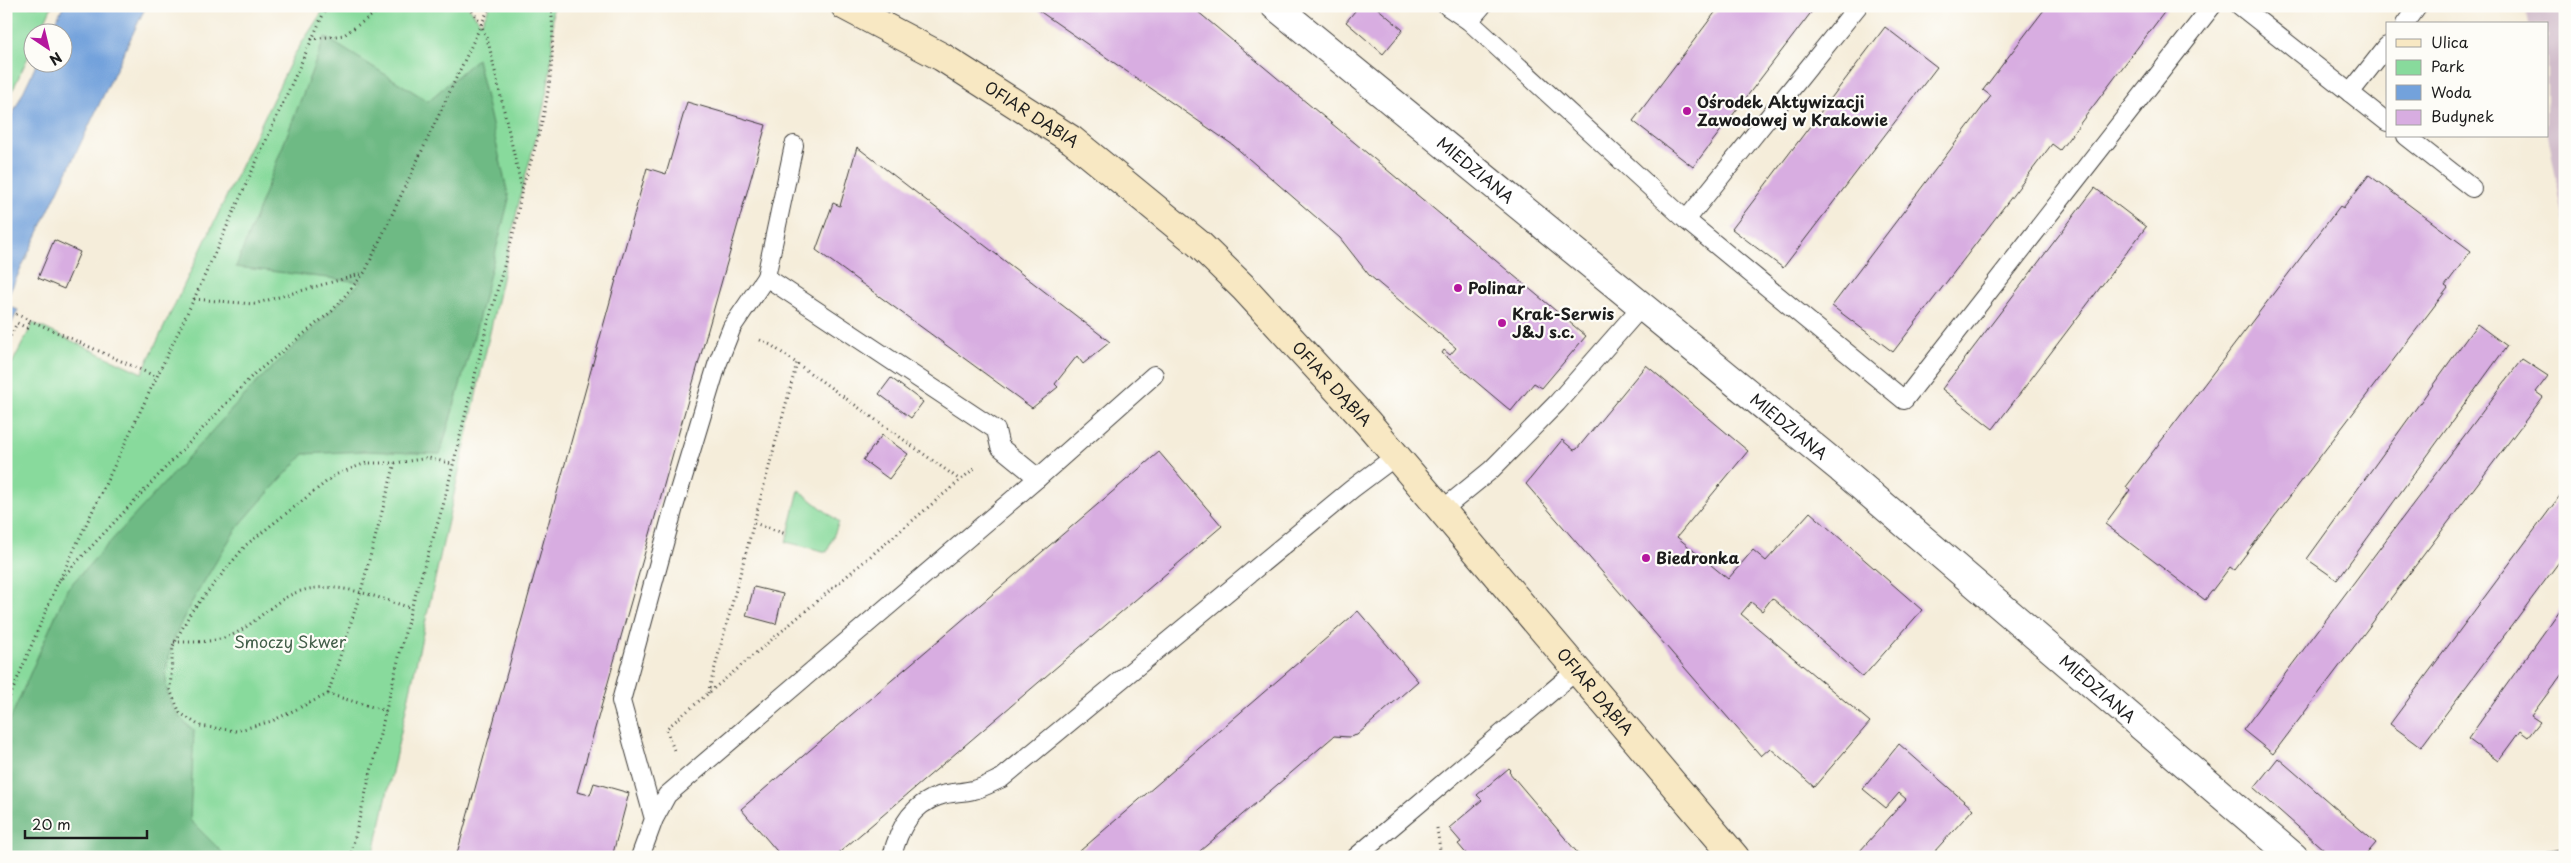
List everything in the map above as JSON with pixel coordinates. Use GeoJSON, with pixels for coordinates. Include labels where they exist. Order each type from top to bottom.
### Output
{"type":"FeatureCollection","features":[{"type":"Feature","properties":{"kind":"street","name":"OFIAR DĄBIA"},"geometry":{"type":"LineString","coordinates":[[845,6],[942,57],[1072,140],[1199,244],[1245,289],[1396,456],[1735,857]]}},
{"type":"Feature","properties":{"kind":"street","name":"MIEDZIANA"},"geometry":{"type":"LineString","coordinates":[[1275,6],[1841,469],[2294,857]]}},
{"type":"Feature","properties":{"kind":"lane"},"geometry":{"type":"LineString","coordinates":[[1448,6],[1469,21],[1686,220],[1904,400],[2212,6]]}},
{"type":"Feature","properties":{"kind":"lane"},"geometry":{"type":"LineString","coordinates":[[1469,21],[1482,6]]}},
{"type":"Feature","properties":{"kind":"lane"},"geometry":{"type":"LineString","coordinates":[[1686,220],[1858,6]]}},
{"type":"Feature","properties":{"kind":"lane"},"geometry":{"type":"LineString","coordinates":[[2240,6],[2386,121]]}},
{"type":"Feature","properties":{"kind":"lane"},"geometry":{"type":"LineString","coordinates":[[2406,22],[2418,6]]}},
{"type":"Feature","properties":{"kind":"lane"},"geometry":{"type":"LineString","coordinates":[[2350,93],[2386,47]]}},
{"type":"Feature","properties":{"kind":"lane"},"geometry":{"type":"LineString","coordinates":[[2409,138],[2472,188]]}},
{"type":"Feature","properties":{"kind":"lane"},"geometry":{"type":"LineString","coordinates":[[654,818],[621,701],[674,507],[717,365],[732,327],[766,277],[794,144]]}},
{"type":"Feature","properties":{"kind":"lane"},"geometry":{"type":"LineString","coordinates":[[766,277],[996,430],[1000,446],[1038,478]]}},
{"type":"Feature","properties":{"kind":"lane"},"geometry":{"type":"LineString","coordinates":[[1442,510],[1491,470],[1557,403],[1642,306]]}},
{"type":"Feature","properties":{"kind":"lane"},"geometry":{"type":"LineString","coordinates":[[640,857],[654,818],[667,795],[684,779],[1038,478],[1154,375]]}},
{"type":"Feature","properties":{"kind":"lane"},"geometry":{"type":"LineString","coordinates":[[892,857],[897,837],[906,820],[926,802],[940,796],[974,790],[1002,778],[1352,489],[1396,456]]}},
{"type":"Feature","properties":{"kind":"lane"},"geometry":{"type":"LineString","coordinates":[[1356,857],[1578,670]]}},
{"type":"Feature","properties":{"kind":"path"},"geometry":{"type":"LineString","coordinates":[[6,706],[58,582],[194,299],[327,6]]}},
{"type":"Feature","properties":{"kind":"path"},"geometry":{"type":"LineString","coordinates":[[311,39],[344,35],[384,6]]}},
{"type":"Feature","properties":{"kind":"path"},"geometry":{"type":"LineString","coordinates":[[469,6],[481,24],[489,45],[522,189]]}},
{"type":"Feature","properties":{"kind":"path"},"geometry":{"type":"LineString","coordinates":[[58,582],[253,376],[332,311],[365,272],[490,6]]}},
{"type":"Feature","properties":{"kind":"path"},"geometry":{"type":"LineString","coordinates":[[350,857],[411,608],[443,506],[486,330],[515,227],[522,189],[533,155],[549,88],[553,27],[551,6]]}},
{"type":"Feature","properties":{"kind":"path"},"geometry":{"type":"LineString","coordinates":[[194,299],[254,304],[365,272]]}},
{"type":"Feature","properties":{"kind":"path"},"geometry":{"type":"LineString","coordinates":[[16,314],[157,377]]}},
{"type":"Feature","properties":{"kind":"path"},"geometry":{"type":"LineString","coordinates":[[6,345],[16,323],[27,328],[30,321]]}},
{"type":"Feature","properties":{"kind":"path"},"geometry":{"type":"LineString","coordinates":[[732,327],[772,345],[960,480]]}},
{"type":"Feature","properties":{"kind":"path"},"geometry":{"type":"LineString","coordinates":[[708,693],[797,363]]}},
{"type":"Feature","properties":{"kind":"path"},"geometry":{"type":"LineString","coordinates":[[684,779],[666,729],[1000,446]]}},
{"type":"Feature","properties":{"kind":"path"},"geometry":{"type":"LineString","coordinates":[[386,711],[328,694],[272,721],[236,731],[200,726],[180,713],[170,690],[174,642],[191,612],[246,545],[335,475],[366,463],[395,463],[429,458],[453,464]]}},
{"type":"Feature","properties":{"kind":"path"},"geometry":{"type":"LineString","coordinates":[[328,694],[360,592],[395,463]]}},
{"type":"Feature","properties":{"kind":"path"},"geometry":{"type":"LineString","coordinates":[[754,523],[786,534]]}},
{"type":"Feature","properties":{"kind":"path"},"geometry":{"type":"LineString","coordinates":[[174,642],[210,642],[238,632],[264,611],[296,593],[328,588],[360,592],[411,608]]}},
{"type":"Feature","properties":{"kind":"shaded area"},"geometry":{"type":"Polygon","coordinates":[[[2525,6],[2565,6],[2565,227],[2548,135],[2548,22],[2528,22],[2525,6]]]}},
{"type":"Feature","properties":{"kind":"green space"},"geometry":{"type":"Polygon","coordinates":[[[6,6],[52,6],[45,22],[22,22],[22,70],[6,104],[6,6]]]}},
{"type":"Feature","properties":{"kind":"green space","name":"Smoczy Skwer"},"geometry":{"type":"Polygon","coordinates":[[[326,6],[468,6],[481,23],[490,6],[552,6],[552,54],[545,99],[522,189],[373,857],[6,857],[6,375],[33,323],[142,373],[294,55],[326,6]]]}},
{"type":"Feature","properties":{"kind":"green space"},"geometry":{"type":"Polygon","coordinates":[[[325,37],[428,101],[477,59],[509,199],[472,344],[440,454],[365,451],[304,454],[238,527],[188,610],[177,631],[170,653],[166,674],[168,695],[177,714],[194,730],[190,820],[227,857],[6,857],[6,729],[67,589],[257,382],[361,282],[236,267],[325,37]]]}},
{"type":"Feature","properties":{"kind":"green space"},"geometry":{"type":"Polygon","coordinates":[[[799,490],[839,522],[827,552],[786,542],[799,490]]]}},
{"type":"Feature","properties":{"kind":"water"},"geometry":{"type":"Polygon","coordinates":[[[63,6],[146,6],[6,300],[6,128],[33,72],[72,72],[72,22],[56,22],[63,6]]]}},
{"type":"Feature","properties":{"kind":"water"},"geometry":{"type":"Polygon","coordinates":[[[6,305],[18,310],[6,335],[6,305]]]}},
{"type":"Feature","properties":{"kind":"building"},"geometry":{"type":"Polygon","coordinates":[[[1032,6],[1191,6],[1586,336],[1542,388],[1534,383],[1511,411],[1442,353],[1444,350],[1450,355],[1456,348],[1369,275],[1340,238],[1233,145],[1032,6]]]}},
{"type":"Feature","properties":{"kind":"building"},"geometry":{"type":"Polygon","coordinates":[[[1359,6],[1375,6],[1403,30],[1383,54],[1346,22],[1359,6]]]}},
{"type":"Feature","properties":{"kind":"building"},"geometry":{"type":"Polygon","coordinates":[[[1720,6],[1816,6],[1693,167],[1633,121],[1720,6]]]}},
{"type":"Feature","properties":{"kind":"building"},"geometry":{"type":"Polygon","coordinates":[[[2047,6],[2169,6],[2060,150],[2052,144],[1893,352],[1832,306],[1991,96],[1983,90],[2047,6]]]}},
{"type":"Feature","properties":{"kind":"building"},"geometry":{"type":"Polygon","coordinates":[[[1885,27],[1937,67],[1783,268],[1732,229],[1885,27]]]}},
{"type":"Feature","properties":{"kind":"building"},"geometry":{"type":"Polygon","coordinates":[[[687,102],[766,125],[577,792],[590,795],[594,783],[629,793],[612,857],[456,857],[647,168],[666,174],[687,102]]]}},
{"type":"Feature","properties":{"kind":"building"},"geometry":{"type":"Polygon","coordinates":[[[857,147],[1110,342],[1083,364],[1077,356],[1055,384],[1058,387],[1032,408],[816,250],[833,203],[840,206],[857,147]]]}},
{"type":"Feature","properties":{"kind":"building"},"geometry":{"type":"Polygon","coordinates":[[[2369,175],[2471,251],[2445,286],[2448,288],[2234,570],[2230,567],[2205,600],[2105,524],[2130,490],[2126,487],[2340,206],[2343,208],[2369,175]]]}},
{"type":"Feature","properties":{"kind":"building"},"geometry":{"type":"Polygon","coordinates":[[[2095,188],[2146,227],[1993,429],[1942,389],[2095,188]]]}},
{"type":"Feature","properties":{"kind":"building"},"geometry":{"type":"Polygon","coordinates":[[[54,240],[80,252],[64,289],[38,278],[54,240]]]}},
{"type":"Feature","properties":{"kind":"building"},"geometry":{"type":"Polygon","coordinates":[[[2477,324],[2507,346],[2337,580],[2307,559],[2477,324]]]}},
{"type":"Feature","properties":{"kind":"building"},"geometry":{"type":"Polygon","coordinates":[[[2522,359],[2548,376],[2536,392],[2543,397],[2273,754],[2243,730],[2522,359]]]}},
{"type":"Feature","properties":{"kind":"building","name":"Biedronka"},"geometry":{"type":"Polygon","coordinates":[[[1646,365],[1748,451],[1677,537],[1728,579],[1753,550],[1766,561],[1810,512],[1922,610],[1863,677],[1772,598],[1762,611],[1751,602],[1741,614],[1870,722],[1814,787],[1770,748],[1761,756],[1526,484],[1562,440],[1574,450],[1577,449],[1646,365]]]}},
{"type":"Feature","properties":{"kind":"building"},"geometry":{"type":"Polygon","coordinates":[[[891,378],[923,402],[911,418],[879,394],[891,378]]]}},
{"type":"Feature","properties":{"kind":"building"},"geometry":{"type":"Polygon","coordinates":[[[882,435],[908,454],[889,479],[863,460],[882,435]]]}},
{"type":"Feature","properties":{"kind":"building"},"geometry":{"type":"Polygon","coordinates":[[[1159,452],[1222,526],[834,857],[782,857],[741,809],[1159,452]]]}},
{"type":"Feature","properties":{"kind":"building"},"geometry":{"type":"Polygon","coordinates":[[[2565,489],[2565,554],[2421,747],[2390,724],[2565,489]]]}},
{"type":"Feature","properties":{"kind":"building"},"geometry":{"type":"Polygon","coordinates":[[[754,587],[783,594],[776,624],[746,616],[754,587]]]}},
{"type":"Feature","properties":{"kind":"building"},"geometry":{"type":"Polygon","coordinates":[[[2565,603],[2565,670],[2531,716],[2540,722],[2528,737],[2520,731],[2498,761],[2468,739],[2565,603]]]}},
{"type":"Feature","properties":{"kind":"building"},"geometry":{"type":"Polygon","coordinates":[[[1358,611],[1418,681],[1357,735],[1349,737],[1334,736],[1193,857],[1073,857],[1358,611]]]}},
{"type":"Feature","properties":{"kind":"building"},"geometry":{"type":"Polygon","coordinates":[[[1899,744],[1973,809],[1933,853],[1937,857],[1866,857],[1860,851],[1906,799],[1899,793],[1886,808],[1863,789],[1899,744]]]}},
{"type":"Feature","properties":{"kind":"building"},"geometry":{"type":"Polygon","coordinates":[[[2278,758],[2376,843],[2364,857],[2332,857],[2254,788],[2278,758]]]}},
{"type":"Feature","properties":{"kind":"building"},"geometry":{"type":"Polygon","coordinates":[[[1509,768],[1511,770],[1509,772],[1581,857],[1469,857],[1458,844],[1461,842],[1449,828],[1482,800],[1477,795],[1509,768]]]}},
{"type":"Feature","properties":{"kind":"building"},"geometry":{"type":"Polygon","coordinates":[[[2565,849],[2565,857],[2528,857],[2528,856],[2565,849]]]}},
{"type":"Feature","properties":{"kind":"place","name":"Ośrodek Aktywizacji Zawodowej w Krakowie"},"geometry":{"type":"Point","coordinates":[1687,111]}},
{"type":"Feature","properties":{"kind":"place","name":"Polinar"},"geometry":{"type":"Point","coordinates":[1458,288]}},
{"type":"Feature","properties":{"kind":"place","name":"Krak-Serwis J&J s.c."},"geometry":{"type":"Point","coordinates":[1502,323]}},
{"type":"Feature","properties":{"kind":"place","name":"Biedronka"},"geometry":{"type":"Point","coordinates":[1646,558]}}]}
